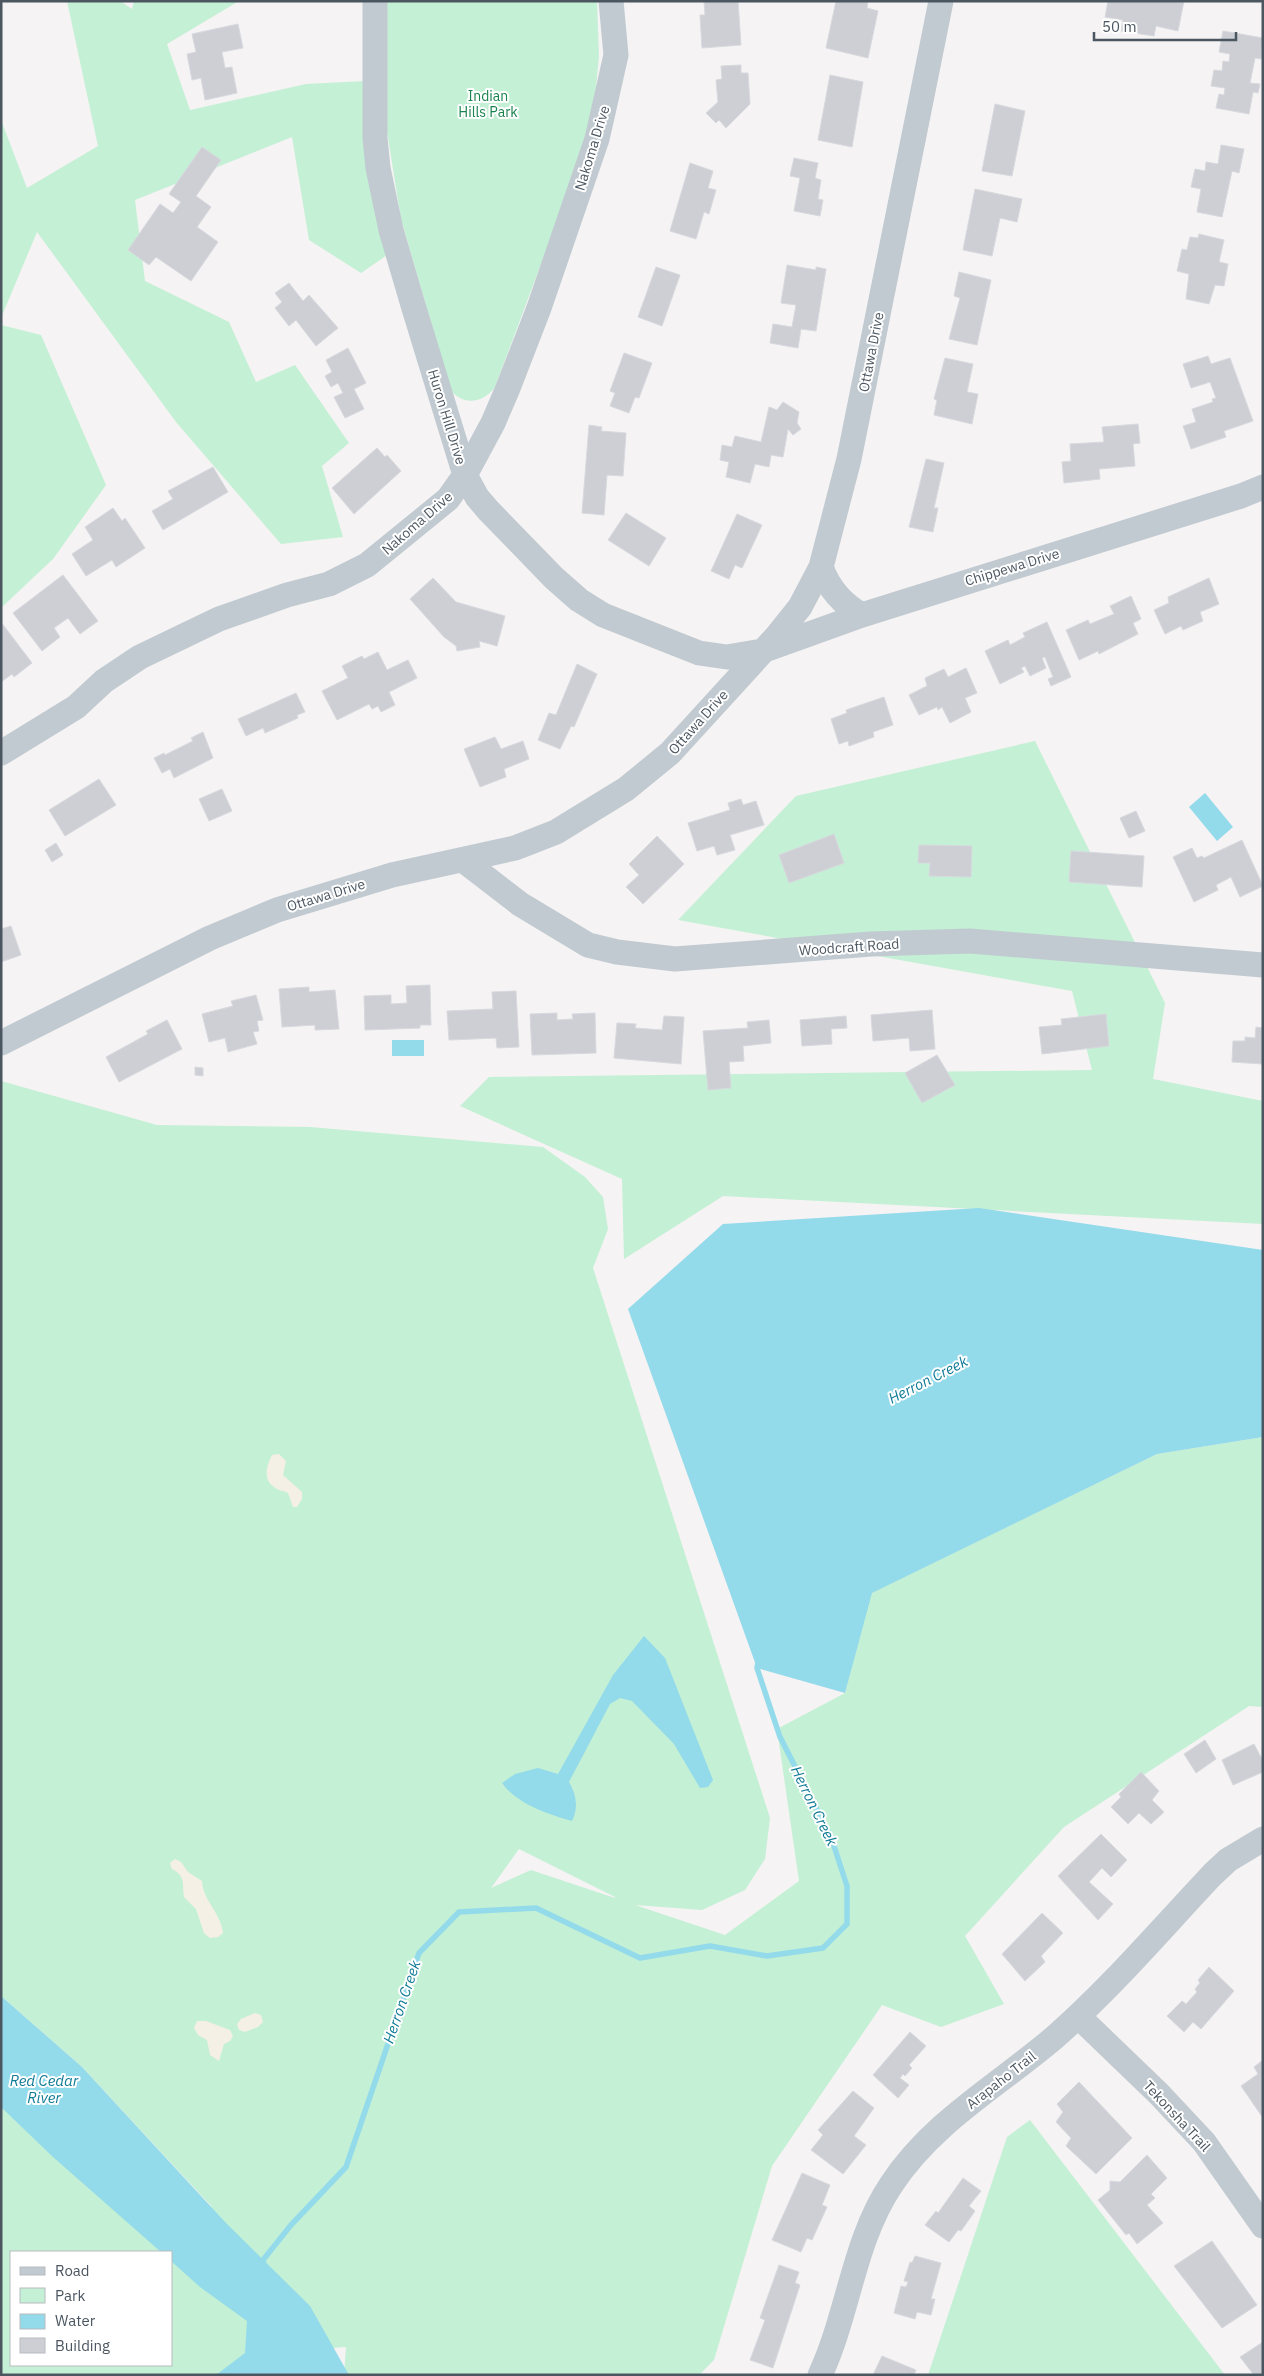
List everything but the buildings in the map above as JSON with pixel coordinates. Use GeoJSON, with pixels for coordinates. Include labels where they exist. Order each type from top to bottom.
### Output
{"type":"FeatureCollection","features":[{"type":"Feature","properties":{"kind":"street","name":"Huron Hill Drive"},"geometry":{"type":"LineString","coordinates":[[375,1],[375,138],[378,168],[391,230],[410,296],[465,475],[477,497],[566,590],[590,608],[699,653],[727,656],[762,651]]}},
{"type":"Feature","properties":{"kind":"street","name":"Nakoma Drive"},"geometry":{"type":"LineString","coordinates":[[1,753],[76,707],[104,681],[140,657],[219,619],[287,595],[329,584],[367,565],[448,499],[465,475],[493,424],[508,388],[539,308],[597,140],[616,54],[611,1]]}},
{"type":"Feature","properties":{"kind":"street","name":"Ottawa Drive"},"geometry":{"type":"LineString","coordinates":[[1,1043],[210,938],[277,910],[392,875],[515,848],[556,832],[626,790],[670,754],[788,623],[800,607],[821,567],[849,459],[941,1]]}},
{"type":"Feature","properties":{"kind":"street","name":"Chippewa Drive"},"geometry":{"type":"LineString","coordinates":[[762,651],[862,615],[1231,499],[1263,487]]}},
{"type":"Feature","properties":{"kind":"street"},"geometry":{"type":"LineString","coordinates":[[821,567],[830,587],[836,595],[852,610],[862,615]]}},
{"type":"Feature","properties":{"kind":"street","name":"Woodcraft Road"},"geometry":{"type":"LineString","coordinates":[[463,860],[520,904],[588,945],[644,956],[675,960],[870,944],[970,941],[1263,965]]}},
{"type":"Feature","properties":{"kind":"street","name":"Arapaho Trail"},"geometry":{"type":"LineString","coordinates":[[820,2375],[834,2340],[870,2223],[887,2191],[906,2162],[944,2124],[1012,2072],[1078,2016],[1228,1860],[1263,1840]]}},
{"type":"Feature","properties":{"kind":"street","name":"Tekonsha Trail"},"geometry":{"type":"LineString","coordinates":[[1078,2016],[1159,2094],[1198,2136],[1223,2168],[1263,2226]]}},
{"type":"Feature","properties":{"kind":"green space"},"geometry":{"type":"Polygon","coordinates":[[[67,1],[120,1],[132,9],[134,1],[239,1],[167,44],[190,110],[306,84],[365,81],[387,255],[361,273],[309,240],[292,137],[135,200],[145,281],[229,322],[256,382],[295,365],[349,443],[322,466],[343,537],[281,544],[176,422],[37,232],[1,318],[1,120],[27,188],[98,146],[67,1]]]}},
{"type":"Feature","properties":{"kind":"green space","name":"Indian Hills Park"},"geometry":{"type":"Polygon","coordinates":[[[387,1],[597,1],[599,56],[595,97],[587,131],[563,205],[495,387],[485,396],[474,401],[462,399],[451,391],[401,219],[382,100],[387,1]]]}},
{"type":"Feature","properties":{"kind":"green space"},"geometry":{"type":"Polygon","coordinates":[[[1,325],[41,335],[106,485],[53,559],[1,608],[1,325]]]}},
{"type":"Feature","properties":{"kind":"green space"},"geometry":{"type":"Polygon","coordinates":[[[1035,741],[1165,1003],[1153,1079],[1263,1101],[1263,1224],[723,1196],[624,1259],[622,1179],[460,1106],[489,1077],[1092,1070],[1072,991],[678,920],[796,796],[1035,741]]]}},
{"type":"Feature","properties":{"kind":"green space"},"geometry":{"type":"Polygon","coordinates":[[[1,1081],[157,1125],[310,1127],[543,1147],[585,1177],[603,1197],[608,1229],[593,1268],[770,1818],[765,1859],[745,1890],[702,1910],[635,1905],[725,1935],[799,1881],[777,1729],[845,1693],[871,1593],[1157,1454],[1263,1437],[1263,1707],[1249,1706],[1064,1827],[965,1936],[1004,2004],[941,2027],[882,2005],[772,2166],[714,2360],[699,2375],[344,2375],[346,2347],[260,2353],[260,2375],[1,2375],[1,2077],[142,2210],[212,2207],[82,2067],[1,1996],[1,1081]],[[519,1849],[491,1888],[531,1870],[615,1897],[519,1849]]]}},
{"type":"Feature","properties":{"kind":"green space"},"geometry":{"type":"Polygon","coordinates":[[[1030,2120],[1225,2375],[928,2375],[1007,2137],[1030,2120]]]}},
{"type":"Feature","properties":{"kind":"sand"},"geometry":{"type":"Polygon","coordinates":[[[279,1454],[286,1461],[283,1475],[302,1492],[302,1499],[297,1507],[293,1507],[288,1493],[272,1486],[267,1478],[268,1464],[272,1455],[279,1454]]]}},
{"type":"Feature","properties":{"kind":"sand"},"geometry":{"type":"Polygon","coordinates":[[[175,1859],[181,1862],[188,1872],[202,1881],[205,1895],[222,1926],[223,1933],[218,1937],[210,1938],[204,1933],[196,1909],[184,1897],[180,1874],[172,1869],[170,1863],[175,1859]]]}},
{"type":"Feature","properties":{"kind":"sand"},"geometry":{"type":"Polygon","coordinates":[[[255,2013],[261,2015],[263,2022],[258,2027],[245,2032],[239,2030],[237,2024],[241,2019],[255,2013]]]}},
{"type":"Feature","properties":{"kind":"sand"},"geometry":{"type":"Polygon","coordinates":[[[197,2021],[206,2021],[230,2030],[233,2036],[230,2041],[224,2044],[219,2061],[210,2055],[207,2040],[198,2035],[194,2028],[197,2021]]]}},
{"type":"Feature","properties":{"kind":"water"},"geometry":{"type":"Polygon","coordinates":[[[1205,793],[1233,827],[1217,841],[1189,807],[1205,793]]]}},
{"type":"Feature","properties":{"kind":"water"},"geometry":{"type":"Polygon","coordinates":[[[392,1040],[424,1040],[424,1056],[392,1056],[392,1040]]]}},
{"type":"Feature","properties":{"kind":"water"},"geometry":{"type":"Polygon","coordinates":[[[979,1208],[1263,1250],[1263,1437],[1157,1454],[872,1593],[845,1693],[757,1668],[628,1309],[723,1224],[979,1208]]]}},
{"type":"Feature","properties":{"kind":"water"},"geometry":{"type":"Polygon","coordinates":[[[644,1636],[665,1658],[713,1780],[708,1787],[700,1788],[674,1744],[632,1701],[620,1698],[610,1704],[569,1782],[576,1801],[572,1821],[533,1807],[516,1797],[502,1783],[515,1774],[538,1768],[558,1774],[613,1675],[644,1636]]]}},
{"type":"Feature","properties":{"kind":"water","name":"Red Cedar River"},"geometry":{"type":"Polygon","coordinates":[[[1,1996],[82,2067],[225,2222],[310,2306],[349,2375],[216,2375],[245,2353],[247,2321],[200,2287],[172,2262],[172,2251],[160,2251],[53,2157],[1,2107],[1,1996]]]}},
{"type":"Feature","properties":{"kind":"waterway","name":"Herron Creek"},"geometry":{"type":"LineString","coordinates":[[264,2266],[263,2260],[291,2225],[346,2167],[419,1953],[459,1912],[536,1908],[640,1958],[710,1946],[767,1956],[823,1948],[847,1924],[847,1886],[831,1837],[780,1737],[757,1668],[758,1662]]}}]}
